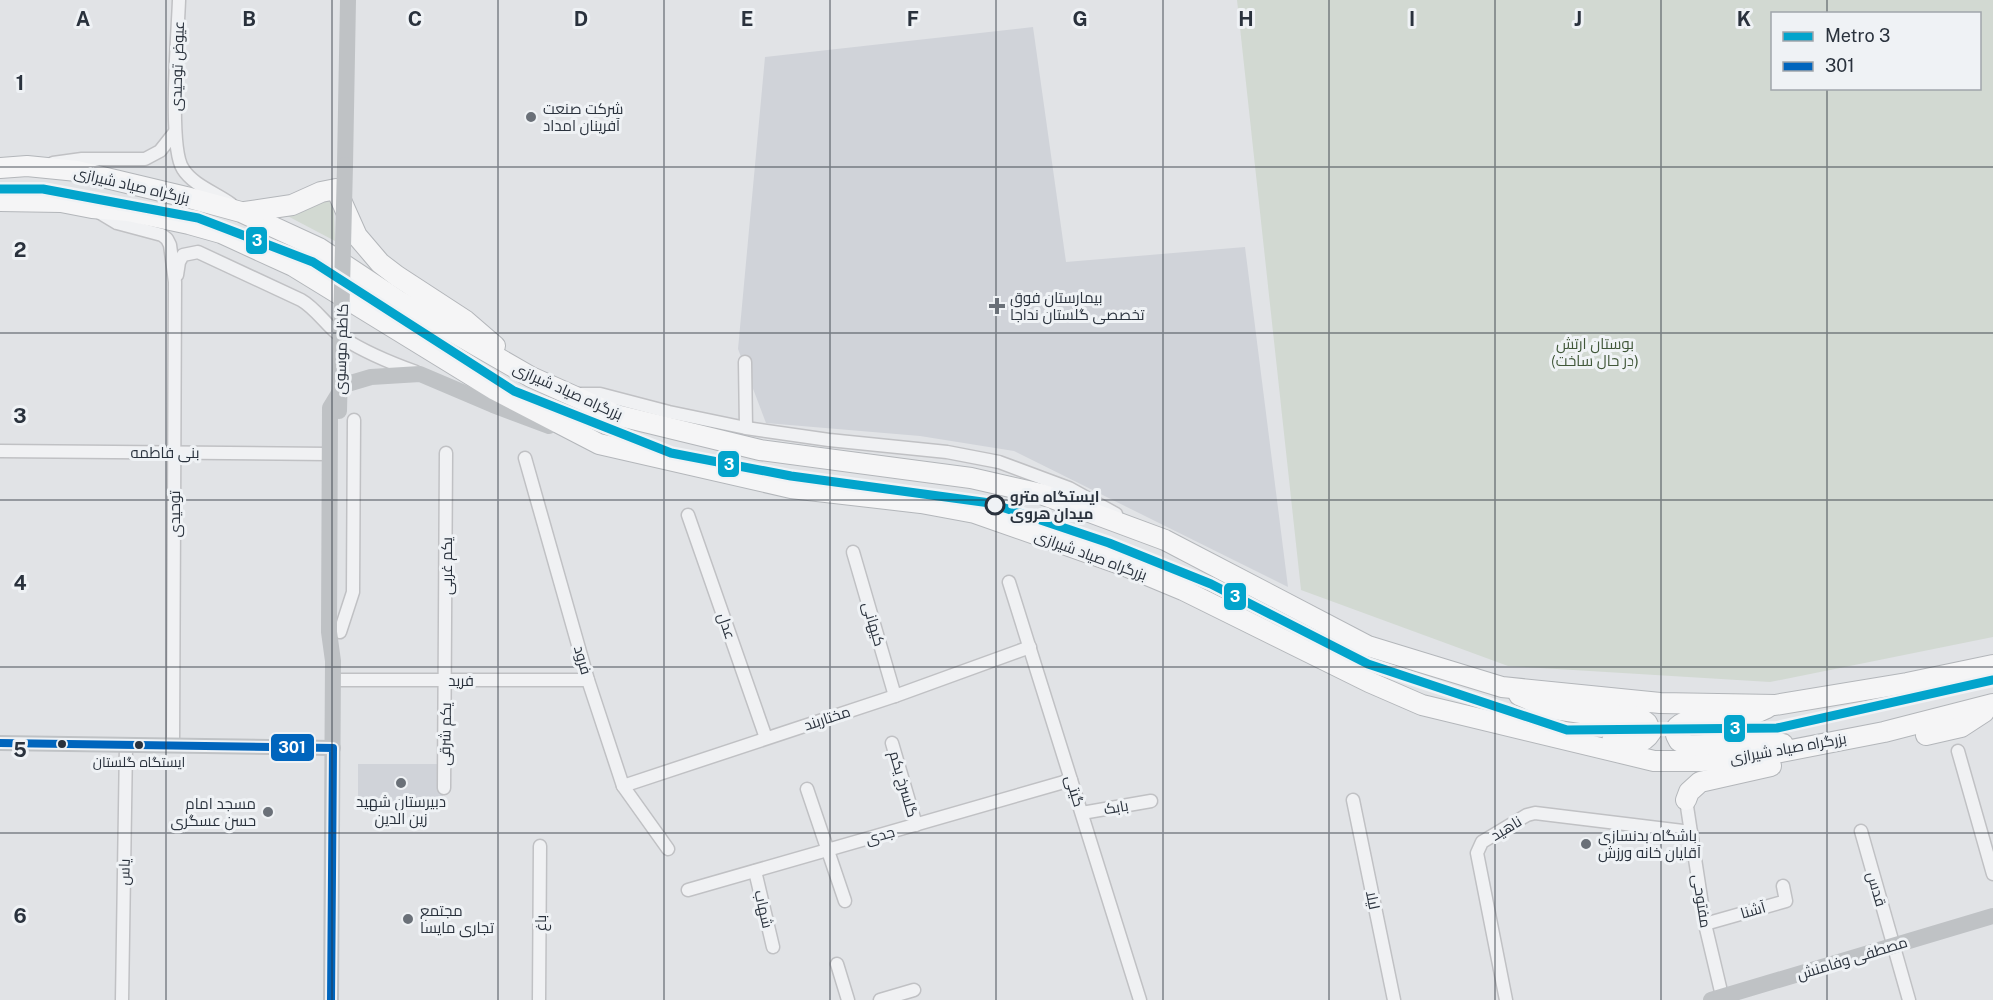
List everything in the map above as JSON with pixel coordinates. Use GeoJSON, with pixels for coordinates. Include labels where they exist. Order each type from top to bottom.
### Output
{"type":"FeatureCollection","features":[{"type":"Feature","properties":{"kind":"highway","name":"بزرگراه صیاد شیرازی"},"geometry":{"type":"LineString","coordinates":[[0,168],[27,166],[77,171],[186,196],[241,212],[319,248],[399,301],[531,377],[616,415],[760,450],[971,478],[1041,494],[1165,540],[1368,646],[1502,687],[1660,702],[1775,705],[1993,664]]}},
{"type":"Feature","properties":{"kind":"highway"},"geometry":{"type":"LineString","coordinates":[[241,212],[292,206],[321,192],[336,189],[357,236],[380,262],[397,276],[466,321],[531,377]]}},
{"type":"Feature","properties":{"kind":"highway","name":"بزرگراه صیاد شیرازی"},"geometry":{"type":"LineString","coordinates":[[0,201],[61,202],[128,211],[221,233],[293,266],[495,390],[599,444],[791,488],[921,503],[975,513],[1124,565],[1183,590],[1369,682],[1422,705],[1654,761],[1750,758],[1807,745],[1884,732],[1993,706]]}},
{"type":"Feature","properties":{"kind":"highway"},"geometry":{"type":"LineString","coordinates":[[1502,687],[1548,708],[1588,714],[1639,717],[1647,723],[1651,732],[1647,739],[1634,743],[1529,732]]}},
{"type":"Feature","properties":{"kind":"highway"},"geometry":{"type":"LineString","coordinates":[[1775,705],[1737,719],[1697,719],[1683,722],[1677,727],[1676,735],[1679,741],[1689,746],[1753,742],[1807,745]]}},
{"type":"Feature","properties":{"kind":"highway"},"geometry":{"type":"LineString","coordinates":[[1686,800],[1694,786],[1707,779],[1961,727],[1993,706]]}},
{"type":"Feature","properties":{"kind":"main road","name":"کاظم موسوی"},"geometry":{"type":"LineString","coordinates":[[331,1000],[333,661],[329,632],[329,454],[334,410],[345,165],[348,0]]}},
{"type":"Feature","properties":{"kind":"main road"},"geometry":{"type":"LineString","coordinates":[[334,410],[344,386],[371,377],[420,374],[493,405],[599,444]]}},
{"type":"Feature","properties":{"kind":"main road","name":"کاظم موسوی"},"geometry":{"type":"LineString","coordinates":[[333,661],[340,632],[334,410]]}},
{"type":"Feature","properties":{"kind":"main road"},"geometry":{"type":"LineString","coordinates":[[0,743],[333,748]]}},
{"type":"Feature","properties":{"kind":"main road","name":"مصطفی وفامنش"},"geometry":{"type":"LineString","coordinates":[[1719,999],[1993,916]]}},
{"type":"Feature","properties":{"kind":"street","name":"عیوض توحیدی"},"geometry":{"type":"LineString","coordinates":[[179,0],[175,132],[181,166],[186,173],[241,212]]}},
{"type":"Feature","properties":{"kind":"street"},"geometry":{"type":"LineString","coordinates":[[27,166],[82,159],[145,159],[160,151],[175,132]]}},
{"type":"Feature","properties":{"kind":"street"},"geometry":{"type":"LineString","coordinates":[[93,208],[117,223],[162,235],[167,239],[170,245],[175,282]]}},
{"type":"Feature","properties":{"kind":"street"},"geometry":{"type":"LineString","coordinates":[[175,282],[179,262],[183,255],[198,252],[301,300],[310,305],[342,337],[377,357],[420,374]]}},
{"type":"Feature","properties":{"kind":"street","name":"توحیدی"},"geometry":{"type":"LineString","coordinates":[[173,745],[175,282]]}},
{"type":"Feature","properties":{"kind":"street"},"geometry":{"type":"LineString","coordinates":[[745,362],[746,428]]}},
{"type":"Feature","properties":{"kind":"street"},"geometry":{"type":"LineString","coordinates":[[569,394],[600,394],[669,412],[746,428],[829,440],[947,452],[999,462],[1069,488],[1165,540]]}},
{"type":"Feature","properties":{"kind":"street"},"geometry":{"type":"LineString","coordinates":[[340,632],[353,592],[354,420]]}},
{"type":"Feature","properties":{"kind":"street","name":"بنی فاطمه"},"geometry":{"type":"LineString","coordinates":[[0,451],[329,454]]}},
{"type":"Feature","properties":{"kind":"street","name":"یکم غربی"},"geometry":{"type":"LineString","coordinates":[[446,453],[446,680]]}},
{"type":"Feature","properties":{"kind":"street","name":"فرود"},"geometry":{"type":"LineString","coordinates":[[525,458],[588,680],[623,786],[669,849]]}},
{"type":"Feature","properties":{"kind":"street","name":"عدل"},"geometry":{"type":"LineString","coordinates":[[687,514],[766,738]]}},
{"type":"Feature","properties":{"kind":"street","name":"کیهانی"},"geometry":{"type":"LineString","coordinates":[[853,552],[895,696]]}},
{"type":"Feature","properties":{"kind":"street","name":"گیتی"},"geometry":{"type":"LineString","coordinates":[[1009,582],[1140,1000]]}},
{"type":"Feature","properties":{"kind":"street","name":"مختاربند"},"geometry":{"type":"LineString","coordinates":[[623,786],[895,696],[1030,647]]}},
{"type":"Feature","properties":{"kind":"street","name":"فرید"},"geometry":{"type":"LineString","coordinates":[[333,680],[588,680]]}},
{"type":"Feature","properties":{"kind":"street","name":"یکم شرقی"},"geometry":{"type":"LineString","coordinates":[[444,788],[446,680]]}},
{"type":"Feature","properties":{"kind":"street","name":"گلسرخ یکم"},"geometry":{"type":"LineString","coordinates":[[892,743],[916,825]]}},
{"type":"Feature","properties":{"kind":"street","name":"یاس"},"geometry":{"type":"LineString","coordinates":[[122,1000],[126,745]]}},
{"type":"Feature","properties":{"kind":"street"},"geometry":{"type":"LineString","coordinates":[[1958,751],[1993,874]]}},
{"type":"Feature","properties":{"kind":"street","name":"جدی"},"geometry":{"type":"LineString","coordinates":[[688,890],[1071,780]]}},
{"type":"Feature","properties":{"kind":"street"},"geometry":{"type":"LineString","coordinates":[[807,789],[845,902]]}},
{"type":"Feature","properties":{"kind":"street","name":"لیلا"},"geometry":{"type":"LineString","coordinates":[[1353,800],[1394,1000]]}},
{"type":"Feature","properties":{"kind":"street","name":"مفتوحی"},"geometry":{"type":"LineString","coordinates":[[1686,800],[1719,999]]}},
{"type":"Feature","properties":{"kind":"street","name":"بابک"},"geometry":{"type":"LineString","coordinates":[[1082,813],[1151,801]]}},
{"type":"Feature","properties":{"kind":"street","name":"ناهید"},"geometry":{"type":"LineString","coordinates":[[1506,1000],[1477,853],[1482,842],[1527,815],[1535,813],[1691,832]]}},
{"type":"Feature","properties":{"kind":"street","name":"قدس"},"geometry":{"type":"LineString","coordinates":[[1861,831],[1893,946]]}},
{"type":"Feature","properties":{"kind":"street","name":"باغ"},"geometry":{"type":"LineString","coordinates":[[539,1000],[540,846]]}},
{"type":"Feature","properties":{"kind":"street","name":"شهاب"},"geometry":{"type":"LineString","coordinates":[[755,871],[773,947]]}},
{"type":"Feature","properties":{"kind":"street","name":"آشنا"},"geometry":{"type":"LineString","coordinates":[[1705,924],[1786,901],[1783,886]]}},
{"type":"Feature","properties":{"kind":"street"},"geometry":{"type":"LineString","coordinates":[[1893,946],[1909,1000]]}},
{"type":"Feature","properties":{"kind":"street"},"geometry":{"type":"LineString","coordinates":[[837,964],[848,1000]]}},
{"type":"Feature","properties":{"kind":"street"},"geometry":{"type":"LineString","coordinates":[[880,1000],[914,990]]}},
{"type":"Feature","properties":{"kind":"shaded area","name":"بیمارستان فوق تخصصی گلستان نداجا"},"geometry":{"type":"Polygon","coordinates":[[[1033,27],[1066,262],[1245,247],[1288,587],[1014,451],[920,436],[766,423],[738,349],[765,57],[1033,27]]]}},
{"type":"Feature","properties":{"kind":"shaded area","name":"دبیرستان شهید زین الدین"},"geometry":{"type":"Polygon","coordinates":[[[358,764],[443,764],[443,802],[358,802],[358,764]]]}},
{"type":"Feature","properties":{"kind":"green space","name":"بوستان ارتش (در حال ساخت)"},"geometry":{"type":"Polygon","coordinates":[[[1237,0],[1993,0],[1993,637],[1770,682],[1508,666],[1301,590],[1237,0]]]}},
{"type":"Feature","properties":{"kind":"green space"},"geometry":{"type":"Polygon","coordinates":[[[330,199],[334,212],[335,241],[278,211],[330,199]]]}},
{"type":"Feature","properties":{"kind":"metro line","name":"3"},"geometry":{"type":"LineString","coordinates":[[0,189],[43,189],[198,218],[313,262],[514,391],[671,453],[791,476],[990,503],[1109,543],[1211,584],[1368,664],[1567,730],[1777,728],[1993,680]]}},
{"type":"Feature","properties":{"kind":"transit line","name":"301"},"geometry":{"type":"LineString","coordinates":[[0,743],[333,748],[331,1000]]}},
{"type":"Feature","properties":{"kind":"place","name":"شرکت صنعت آفرینان امداد"},"geometry":{"type":"Point","coordinates":[531,117]}},
{"type":"Feature","properties":{"kind":"place","name":"بیمارستان فوق تخصصی گلستان نداجا"},"geometry":{"type":"Point","coordinates":[997,306]}},
{"type":"Feature","properties":{"kind":"place","name":"ایستگاه مترو میدان هروی"},"geometry":{"type":"Point","coordinates":[995,505]}},
{"type":"Feature","properties":{"kind":"place","name":"ایستگاه گلستان"},"geometry":{"type":"Point","coordinates":[139,745]}},
{"type":"Feature","properties":{"kind":"place","name":"دبیرستان شهید زین الدین"},"geometry":{"type":"Point","coordinates":[401,783]}},
{"type":"Feature","properties":{"kind":"place","name":"مسجد امام حسن عسگری"},"geometry":{"type":"Point","coordinates":[268,812]}},
{"type":"Feature","properties":{"kind":"place","name":"باشگاه بدنسازی آقایان خانه ورزش"},"geometry":{"type":"Point","coordinates":[1586,844]}},
{"type":"Feature","properties":{"kind":"place","name":"مجتمع تجاری مايسا"},"geometry":{"type":"Point","coordinates":[408,919]}}]}
